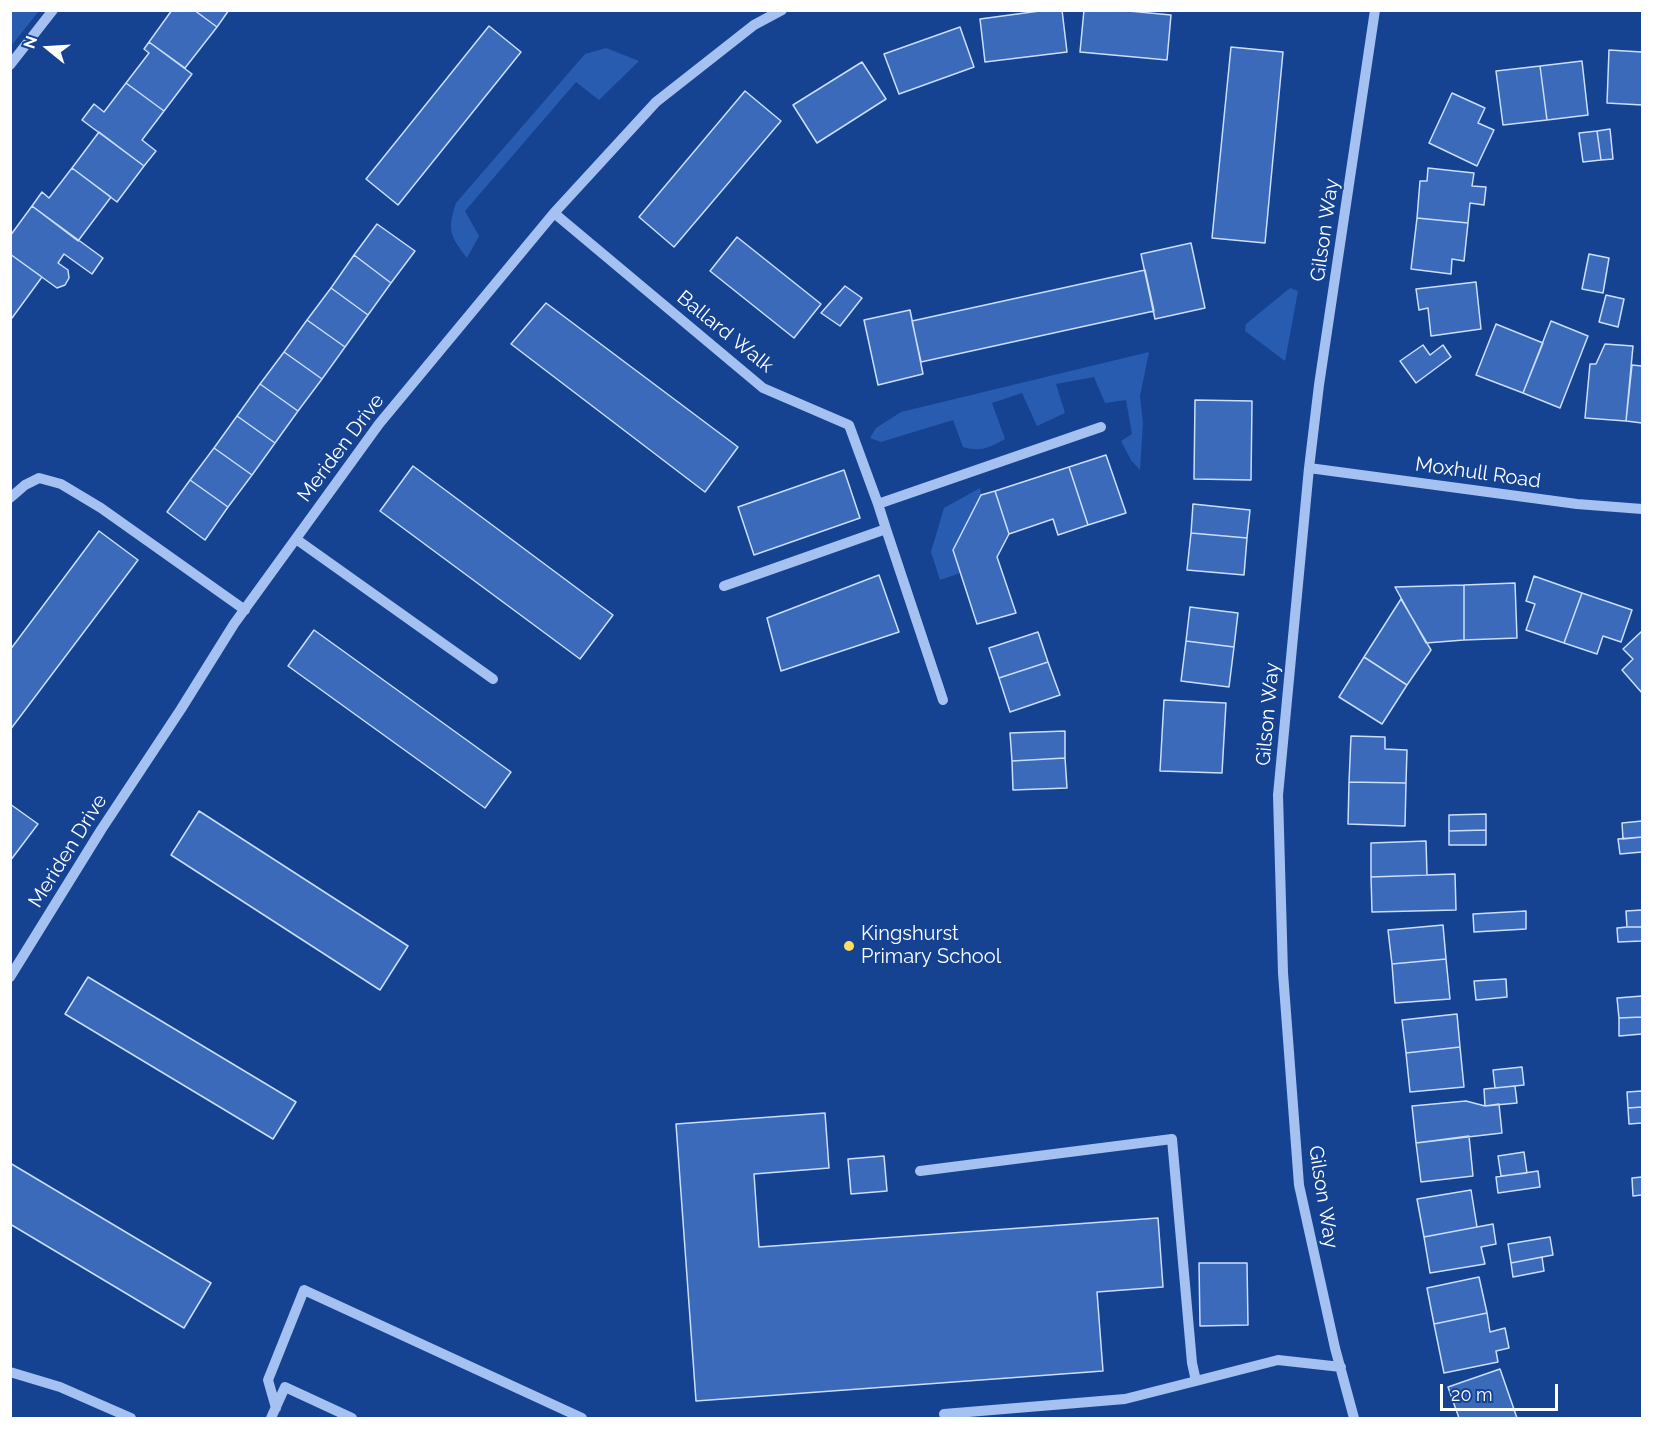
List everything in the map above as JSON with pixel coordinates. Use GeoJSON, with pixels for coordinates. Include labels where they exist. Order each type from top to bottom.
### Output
{"type":"FeatureCollection","features":[{"type":"Feature","properties":{"kind":"street"},"geometry":{"type":"LineString","coordinates":[[10,65],[53,10]]}},
{"type":"Feature","properties":{"kind":"street","name":"Meriden Drive"},"geometry":{"type":"LineString","coordinates":[[10,977],[101,830],[245,610],[379,424],[554,213],[656,102],[753,25],[782,10]]}},
{"type":"Feature","properties":{"kind":"street","name":"Gilson Way"},"geometry":{"type":"LineString","coordinates":[[1354,1419],[1299,1185],[1283,961],[1278,795],[1319,385],[1375,10]]}},
{"type":"Feature","properties":{"kind":"street","name":"Ballard Walk"},"geometry":{"type":"LineString","coordinates":[[554,213],[763,388],[849,425],[878,504],[943,700]]}},
{"type":"Feature","properties":{"kind":"street"},"geometry":{"type":"LineString","coordinates":[[878,504],[1101,427]]}},
{"type":"Feature","properties":{"kind":"street","name":"Moxhull Road"},"geometry":{"type":"LineString","coordinates":[[1309,468],[1577,504],[1642,509]]}},
{"type":"Feature","properties":{"kind":"street"},"geometry":{"type":"LineString","coordinates":[[10,498],[25,485],[39,478],[61,484],[101,508],[245,610]]}},
{"type":"Feature","properties":{"kind":"street"},"geometry":{"type":"LineString","coordinates":[[724,586],[886,529]]}},
{"type":"Feature","properties":{"kind":"street"},"geometry":{"type":"LineString","coordinates":[[296,539],[493,679]]}},
{"type":"Feature","properties":{"kind":"street"},"geometry":{"type":"LineString","coordinates":[[920,1171],[1172,1139],[1192,1363],[1196,1382]]}},
{"type":"Feature","properties":{"kind":"street"},"geometry":{"type":"LineString","coordinates":[[273,1413],[268,1380],[304,1290],[582,1419]]}},
{"type":"Feature","properties":{"kind":"street"},"geometry":{"type":"LineString","coordinates":[[944,1414],[1125,1400],[1278,1360],[1341,1367]]}},
{"type":"Feature","properties":{"kind":"street"},"geometry":{"type":"LineString","coordinates":[[10,1372],[60,1388],[131,1419]]}},
{"type":"Feature","properties":{"kind":"street"},"geometry":{"type":"LineString","coordinates":[[273,1413],[285,1387],[352,1419]]}},
{"type":"Feature","properties":{"kind":"shaded area"},"geometry":{"type":"Polygon","coordinates":[[[10,11],[39,11],[11,46],[10,11]]]}},
{"type":"Feature","properties":{"kind":"shaded area"},"geometry":{"type":"Polygon","coordinates":[[[606,48],[639,61],[599,100],[576,82],[465,211],[479,236],[467,258],[452,232],[451,226],[456,203],[585,54],[606,48]]]}},
{"type":"Feature","properties":{"kind":"shaded area"},"geometry":{"type":"Polygon","coordinates":[[[1290,288],[1298,291],[1285,361],[1245,331],[1246,324],[1290,288]]]}},
{"type":"Feature","properties":{"kind":"shaded area"},"geometry":{"type":"Polygon","coordinates":[[[1149,352],[1140,396],[1143,423],[1140,470],[1131,460],[1121,441],[1132,434],[1126,400],[1105,403],[1094,377],[1056,384],[1065,413],[1037,426],[1022,393],[992,403],[1005,439],[985,448],[963,447],[953,420],[881,442],[870,438],[876,428],[901,412],[1149,352]]]}},
{"type":"Feature","properties":{"kind":"shaded area"},"geometry":{"type":"Polygon","coordinates":[[[980,488],[981,495],[953,550],[960,573],[940,580],[931,552],[944,508],[980,488]]]}},
{"type":"Feature","properties":{"kind":"building"},"geometry":{"type":"Polygon","coordinates":[[[172,10],[194,10],[217,27],[185,68],[149,42],[172,10]]]}},
{"type":"Feature","properties":{"kind":"building"},"geometry":{"type":"Polygon","coordinates":[[[194,10],[229,10],[217,27],[194,10]]]}},
{"type":"Feature","properties":{"kind":"building"},"geometry":{"type":"Polygon","coordinates":[[[1062,10],[1067,52],[985,62],[980,19],[1062,10]]]}},
{"type":"Feature","properties":{"kind":"building"},"geometry":{"type":"Polygon","coordinates":[[[1084,10],[1118,10],[1171,15],[1167,60],[1080,52],[1084,10]]]}},
{"type":"Feature","properties":{"kind":"building"},"geometry":{"type":"Polygon","coordinates":[[[489,26],[521,52],[398,205],[366,179],[489,26]]]}},
{"type":"Feature","properties":{"kind":"building"},"geometry":{"type":"Polygon","coordinates":[[[960,27],[974,67],[899,94],[884,54],[960,27]]]}},
{"type":"Feature","properties":{"kind":"building"},"geometry":{"type":"Polygon","coordinates":[[[149,42],[192,74],[164,111],[126,83],[149,53],[144,49],[149,42]]]}},
{"type":"Feature","properties":{"kind":"building"},"geometry":{"type":"Polygon","coordinates":[[[1231,47],[1283,52],[1265,243],[1212,238],[1231,47]]]}},
{"type":"Feature","properties":{"kind":"building"},"geometry":{"type":"Polygon","coordinates":[[[1609,50],[1642,52],[1642,105],[1607,103],[1609,50]]]}},
{"type":"Feature","properties":{"kind":"building"},"geometry":{"type":"Polygon","coordinates":[[[1582,61],[1588,115],[1547,120],[1540,66],[1582,61]]]}},
{"type":"Feature","properties":{"kind":"building"},"geometry":{"type":"Polygon","coordinates":[[[862,62],[886,99],[817,143],[793,105],[862,62]]]}},
{"type":"Feature","properties":{"kind":"building"},"geometry":{"type":"Polygon","coordinates":[[[1540,66],[1547,120],[1503,125],[1496,71],[1540,66]]]}},
{"type":"Feature","properties":{"kind":"building"},"geometry":{"type":"Polygon","coordinates":[[[126,83],[164,111],[142,140],[156,151],[144,166],[82,120],[94,104],[104,112],[126,83]]]}},
{"type":"Feature","properties":{"kind":"building"},"geometry":{"type":"Polygon","coordinates":[[[745,91],[781,121],[674,247],[639,217],[745,91]]]}},
{"type":"Feature","properties":{"kind":"building"},"geometry":{"type":"Polygon","coordinates":[[[1452,93],[1485,108],[1478,123],[1494,130],[1477,166],[1429,143],[1452,93]]]}},
{"type":"Feature","properties":{"kind":"building"},"geometry":{"type":"Polygon","coordinates":[[[1610,129],[1613,159],[1601,160],[1597,131],[1610,129]]]}},
{"type":"Feature","properties":{"kind":"building"},"geometry":{"type":"Polygon","coordinates":[[[1597,131],[1601,160],[1583,162],[1579,133],[1597,131]]]}},
{"type":"Feature","properties":{"kind":"building"},"geometry":{"type":"Polygon","coordinates":[[[99,132],[144,166],[117,202],[72,168],[99,132]]]}},
{"type":"Feature","properties":{"kind":"building"},"geometry":{"type":"Polygon","coordinates":[[[72,168],[111,197],[78,241],[32,206],[42,192],[49,198],[72,168]]]}},
{"type":"Feature","properties":{"kind":"building"},"geometry":{"type":"Polygon","coordinates":[[[1428,168],[1474,173],[1472,186],[1486,187],[1484,205],[1470,203],[1468,223],[1417,218],[1420,181],[1427,181],[1428,168]]]}},
{"type":"Feature","properties":{"kind":"building"},"geometry":{"type":"Polygon","coordinates":[[[32,206],[103,258],[92,274],[64,254],[58,263],[68,270],[69,278],[65,285],[57,288],[10,254],[10,236],[32,206]]]}},
{"type":"Feature","properties":{"kind":"building"},"geometry":{"type":"Polygon","coordinates":[[[1417,218],[1468,223],[1464,261],[1452,259],[1451,274],[1411,269],[1417,218]]]}},
{"type":"Feature","properties":{"kind":"building"},"geometry":{"type":"Polygon","coordinates":[[[377,224],[415,251],[391,283],[354,255],[377,224]]]}},
{"type":"Feature","properties":{"kind":"building"},"geometry":{"type":"Polygon","coordinates":[[[737,237],[821,304],[794,338],[710,271],[737,237]]]}},
{"type":"Feature","properties":{"kind":"building"},"geometry":{"type":"Polygon","coordinates":[[[1191,243],[1205,308],[1155,319],[1141,254],[1191,243]]]}},
{"type":"Feature","properties":{"kind":"building"},"geometry":{"type":"Polygon","coordinates":[[[10,254],[42,277],[12,318],[10,316],[10,254]]]}},
{"type":"Feature","properties":{"kind":"building"},"geometry":{"type":"Polygon","coordinates":[[[1589,254],[1609,258],[1603,293],[1582,289],[1589,254]]]}},
{"type":"Feature","properties":{"kind":"building"},"geometry":{"type":"Polygon","coordinates":[[[354,255],[391,283],[368,315],[331,288],[354,255]]]}},
{"type":"Feature","properties":{"kind":"building"},"geometry":{"type":"Polygon","coordinates":[[[1145,270],[1154,311],[921,362],[912,321],[1145,270]]]}},
{"type":"Feature","properties":{"kind":"building"},"geometry":{"type":"Polygon","coordinates":[[[1476,282],[1481,329],[1431,336],[1428,308],[1419,310],[1416,289],[1476,282]]]}},
{"type":"Feature","properties":{"kind":"building"},"geometry":{"type":"Polygon","coordinates":[[[845,286],[862,298],[840,326],[821,313],[845,286]]]}},
{"type":"Feature","properties":{"kind":"building"},"geometry":{"type":"Polygon","coordinates":[[[331,288],[368,315],[345,347],[307,320],[331,288]]]}},
{"type":"Feature","properties":{"kind":"building"},"geometry":{"type":"Polygon","coordinates":[[[1606,295],[1624,299],[1618,327],[1599,322],[1606,295]]]}},
{"type":"Feature","properties":{"kind":"building"},"geometry":{"type":"Polygon","coordinates":[[[546,303],[738,447],[705,492],[511,344],[546,303]]]}},
{"type":"Feature","properties":{"kind":"building"},"geometry":{"type":"Polygon","coordinates":[[[910,310],[923,374],[878,385],[864,320],[910,310]]]}},
{"type":"Feature","properties":{"kind":"building"},"geometry":{"type":"Polygon","coordinates":[[[307,320],[345,347],[322,379],[284,352],[307,320]]]}},
{"type":"Feature","properties":{"kind":"building"},"geometry":{"type":"Polygon","coordinates":[[[1551,321],[1588,336],[1560,408],[1523,393],[1551,321]]]}},
{"type":"Feature","properties":{"kind":"building"},"geometry":{"type":"Polygon","coordinates":[[[1496,324],[1543,343],[1523,393],[1476,375],[1496,324]]]}},
{"type":"Feature","properties":{"kind":"building"},"geometry":{"type":"Polygon","coordinates":[[[1605,344],[1633,346],[1626,421],[1585,418],[1590,364],[1596,364],[1605,344]]]}},
{"type":"Feature","properties":{"kind":"building"},"geometry":{"type":"Polygon","coordinates":[[[1423,345],[1430,355],[1443,345],[1451,357],[1416,383],[1400,361],[1423,345]]]}},
{"type":"Feature","properties":{"kind":"building"},"geometry":{"type":"Polygon","coordinates":[[[284,352],[322,379],[298,411],[260,384],[284,352]]]}},
{"type":"Feature","properties":{"kind":"building"},"geometry":{"type":"Polygon","coordinates":[[[1632,365],[1642,366],[1642,423],[1626,421],[1632,365]]]}},
{"type":"Feature","properties":{"kind":"building"},"geometry":{"type":"Polygon","coordinates":[[[260,384],[298,411],[275,443],[237,416],[260,384]]]}},
{"type":"Feature","properties":{"kind":"building"},"geometry":{"type":"Polygon","coordinates":[[[1195,400],[1252,401],[1251,480],[1194,479],[1195,400]]]}},
{"type":"Feature","properties":{"kind":"building"},"geometry":{"type":"Polygon","coordinates":[[[237,416],[275,443],[252,475],[214,448],[237,416]]]}},
{"type":"Feature","properties":{"kind":"building"},"geometry":{"type":"Polygon","coordinates":[[[214,448],[252,475],[228,507],[190,480],[214,448]]]}},
{"type":"Feature","properties":{"kind":"building"},"geometry":{"type":"Polygon","coordinates":[[[1106,455],[1126,513],[1088,525],[1069,467],[1106,455]]]}},
{"type":"Feature","properties":{"kind":"building"},"geometry":{"type":"Polygon","coordinates":[[[413,466],[613,615],[580,659],[380,511],[413,466]]]}},
{"type":"Feature","properties":{"kind":"building"},"geometry":{"type":"Polygon","coordinates":[[[1069,467],[1088,525],[1058,535],[1053,519],[1009,534],[995,491],[1069,467]]]}},
{"type":"Feature","properties":{"kind":"building"},"geometry":{"type":"Polygon","coordinates":[[[844,470],[860,518],[754,555],[738,507],[844,470]]]}},
{"type":"Feature","properties":{"kind":"building"},"geometry":{"type":"Polygon","coordinates":[[[190,480],[228,507],[205,540],[167,512],[190,480]]]}},
{"type":"Feature","properties":{"kind":"building"},"geometry":{"type":"Polygon","coordinates":[[[995,491],[1009,534],[997,557],[1016,613],[977,624],[953,550],[981,495],[995,491]]]}},
{"type":"Feature","properties":{"kind":"building"},"geometry":{"type":"Polygon","coordinates":[[[1193,504],[1250,510],[1247,538],[1191,533],[1193,504]]]}},
{"type":"Feature","properties":{"kind":"building"},"geometry":{"type":"Polygon","coordinates":[[[99,531],[138,560],[10,730],[10,650],[99,531]]]}},
{"type":"Feature","properties":{"kind":"building"},"geometry":{"type":"Polygon","coordinates":[[[1191,533],[1247,538],[1244,575],[1187,570],[1191,533]]]}},
{"type":"Feature","properties":{"kind":"building"},"geometry":{"type":"Polygon","coordinates":[[[879,575],[899,632],[781,671],[767,618],[879,575]]]}},
{"type":"Feature","properties":{"kind":"building"},"geometry":{"type":"Polygon","coordinates":[[[1534,576],[1582,593],[1564,643],[1526,630],[1535,604],[1526,601],[1534,576]]]}},
{"type":"Feature","properties":{"kind":"building"},"geometry":{"type":"Polygon","coordinates":[[[1515,583],[1517,638],[1464,640],[1464,585],[1515,583]]]}},
{"type":"Feature","properties":{"kind":"building"},"geometry":{"type":"Polygon","coordinates":[[[1464,585],[1464,640],[1426,643],[1395,587],[1464,585]]]}},
{"type":"Feature","properties":{"kind":"building"},"geometry":{"type":"Polygon","coordinates":[[[1582,593],[1632,610],[1621,642],[1603,636],[1597,654],[1564,643],[1582,593]]]}},
{"type":"Feature","properties":{"kind":"building"},"geometry":{"type":"Polygon","coordinates":[[[1401,599],[1431,650],[1407,685],[1364,657],[1401,599]]]}},
{"type":"Feature","properties":{"kind":"building"},"geometry":{"type":"Polygon","coordinates":[[[1190,607],[1238,613],[1234,647],[1186,641],[1190,607]]]}},
{"type":"Feature","properties":{"kind":"building"},"geometry":{"type":"Polygon","coordinates":[[[314,630],[511,772],[485,808],[288,666],[314,630]]]}},
{"type":"Feature","properties":{"kind":"building"},"geometry":{"type":"Polygon","coordinates":[[[1642,631],[1642,693],[1622,670],[1633,659],[1623,649],[1642,631]]]}},
{"type":"Feature","properties":{"kind":"building"},"geometry":{"type":"Polygon","coordinates":[[[1038,632],[1048,662],[999,678],[989,648],[1038,632]]]}},
{"type":"Feature","properties":{"kind":"building"},"geometry":{"type":"Polygon","coordinates":[[[1186,641],[1234,647],[1229,687],[1181,681],[1186,641]]]}},
{"type":"Feature","properties":{"kind":"building"},"geometry":{"type":"Polygon","coordinates":[[[1364,657],[1407,685],[1382,724],[1339,697],[1364,657]]]}},
{"type":"Feature","properties":{"kind":"building"},"geometry":{"type":"Polygon","coordinates":[[[1048,662],[1060,695],[1010,712],[999,678],[1048,662]]]}},
{"type":"Feature","properties":{"kind":"building"},"geometry":{"type":"Polygon","coordinates":[[[1164,700],[1226,703],[1222,773],[1160,771],[1164,700]]]}},
{"type":"Feature","properties":{"kind":"building"},"geometry":{"type":"Polygon","coordinates":[[[1065,731],[1065,758],[1012,761],[1010,733],[1065,731]]]}},
{"type":"Feature","properties":{"kind":"building"},"geometry":{"type":"Polygon","coordinates":[[[1351,736],[1385,737],[1385,749],[1407,750],[1406,783],[1349,782],[1351,736]]]}},
{"type":"Feature","properties":{"kind":"building"},"geometry":{"type":"Polygon","coordinates":[[[1065,758],[1067,788],[1013,790],[1012,761],[1065,758]]]}},
{"type":"Feature","properties":{"kind":"building"},"geometry":{"type":"Polygon","coordinates":[[[1349,782],[1406,783],[1405,826],[1348,824],[1349,782]]]}},
{"type":"Feature","properties":{"kind":"building"},"geometry":{"type":"Polygon","coordinates":[[[10,804],[38,824],[10,861],[10,804]]]}},
{"type":"Feature","properties":{"kind":"building"},"geometry":{"type":"Polygon","coordinates":[[[199,811],[408,946],[380,990],[171,855],[199,811]]]}},
{"type":"Feature","properties":{"kind":"building"},"geometry":{"type":"Polygon","coordinates":[[[1486,814],[1486,830],[1449,831],[1449,815],[1486,814]]]}},
{"type":"Feature","properties":{"kind":"building"},"geometry":{"type":"Polygon","coordinates":[[[1642,821],[1642,837],[1623,839],[1622,823],[1642,821]]]}},
{"type":"Feature","properties":{"kind":"building"},"geometry":{"type":"Polygon","coordinates":[[[1486,830],[1486,845],[1449,845],[1449,831],[1486,830]]]}},
{"type":"Feature","properties":{"kind":"building"},"geometry":{"type":"Polygon","coordinates":[[[1642,837],[1642,852],[1620,854],[1618,839],[1642,837]]]}},
{"type":"Feature","properties":{"kind":"building"},"geometry":{"type":"Polygon","coordinates":[[[1426,841],[1427,875],[1371,877],[1371,843],[1426,841]]]}},
{"type":"Feature","properties":{"kind":"building"},"geometry":{"type":"Polygon","coordinates":[[[1455,874],[1456,910],[1372,912],[1371,877],[1455,874]]]}},
{"type":"Feature","properties":{"kind":"building"},"geometry":{"type":"Polygon","coordinates":[[[1642,910],[1642,927],[1627,927],[1626,911],[1642,910]]]}},
{"type":"Feature","properties":{"kind":"building"},"geometry":{"type":"Polygon","coordinates":[[[1526,911],[1526,929],[1474,932],[1473,914],[1526,911]]]}},
{"type":"Feature","properties":{"kind":"building"},"geometry":{"type":"Polygon","coordinates":[[[1443,925],[1446,959],[1392,964],[1388,930],[1443,925]]]}},
{"type":"Feature","properties":{"kind":"building"},"geometry":{"type":"Polygon","coordinates":[[[1642,927],[1642,941],[1618,942],[1617,928],[1642,927]]]}},
{"type":"Feature","properties":{"kind":"building"},"geometry":{"type":"Polygon","coordinates":[[[1446,959],[1450,999],[1395,1003],[1392,964],[1446,959]]]}},
{"type":"Feature","properties":{"kind":"building"},"geometry":{"type":"Polygon","coordinates":[[[88,977],[296,1102],[273,1139],[65,1014],[88,977]]]}},
{"type":"Feature","properties":{"kind":"building"},"geometry":{"type":"Polygon","coordinates":[[[1506,979],[1507,997],[1476,1000],[1474,981],[1506,979]]]}},
{"type":"Feature","properties":{"kind":"building"},"geometry":{"type":"Polygon","coordinates":[[[1642,996],[1642,1017],[1619,1018],[1617,998],[1642,996]]]}},
{"type":"Feature","properties":{"kind":"building"},"geometry":{"type":"Polygon","coordinates":[[[1457,1014],[1460,1047],[1406,1053],[1402,1020],[1457,1014]]]}},
{"type":"Feature","properties":{"kind":"building"},"geometry":{"type":"Polygon","coordinates":[[[1642,1017],[1642,1034],[1619,1036],[1619,1018],[1642,1017]]]}},
{"type":"Feature","properties":{"kind":"building"},"geometry":{"type":"Polygon","coordinates":[[[1460,1047],[1464,1087],[1410,1092],[1406,1053],[1460,1047]]]}},
{"type":"Feature","properties":{"kind":"building"},"geometry":{"type":"Polygon","coordinates":[[[1522,1067],[1524,1085],[1495,1088],[1493,1070],[1522,1067]]]}},
{"type":"Feature","properties":{"kind":"building"},"geometry":{"type":"Polygon","coordinates":[[[1515,1086],[1517,1103],[1485,1106],[1484,1089],[1515,1086]]]}},
{"type":"Feature","properties":{"kind":"building"},"geometry":{"type":"Polygon","coordinates":[[[1642,1091],[1642,1107],[1628,1108],[1627,1092],[1642,1091]]]}},
{"type":"Feature","properties":{"kind":"building"},"geometry":{"type":"Polygon","coordinates":[[[1466,1101],[1485,1106],[1499,1104],[1502,1133],[1416,1143],[1412,1106],[1466,1101]]]}},
{"type":"Feature","properties":{"kind":"building"},"geometry":{"type":"Polygon","coordinates":[[[1642,1107],[1642,1123],[1629,1124],[1628,1108],[1642,1107]]]}},
{"type":"Feature","properties":{"kind":"building"},"geometry":{"type":"Polygon","coordinates":[[[825,1113],[829,1168],[754,1174],[759,1247],[1158,1218],[1163,1287],[1097,1292],[1103,1371],[696,1401],[676,1124],[825,1113]]]}},
{"type":"Feature","properties":{"kind":"building"},"geometry":{"type":"Polygon","coordinates":[[[1469,1136],[1473,1176],[1421,1182],[1416,1143],[1469,1136]]]}},
{"type":"Feature","properties":{"kind":"building"},"geometry":{"type":"Polygon","coordinates":[[[1524,1152],[1527,1173],[1501,1176],[1498,1156],[1524,1152]]]}},
{"type":"Feature","properties":{"kind":"building"},"geometry":{"type":"Polygon","coordinates":[[[884,1156],[887,1191],[851,1194],[848,1159],[884,1156]]]}},
{"type":"Feature","properties":{"kind":"building"},"geometry":{"type":"Polygon","coordinates":[[[10,1163],[211,1283],[184,1328],[10,1224],[10,1163]]]}},
{"type":"Feature","properties":{"kind":"building"},"geometry":{"type":"Polygon","coordinates":[[[1538,1171],[1540,1187],[1498,1193],[1496,1177],[1538,1171]]]}},
{"type":"Feature","properties":{"kind":"building"},"geometry":{"type":"Polygon","coordinates":[[[1642,1177],[1642,1195],[1633,1196],[1632,1178],[1642,1177]]]}},
{"type":"Feature","properties":{"kind":"building"},"geometry":{"type":"Polygon","coordinates":[[[1471,1190],[1477,1227],[1424,1237],[1417,1199],[1471,1190]]]}},
{"type":"Feature","properties":{"kind":"building"},"geometry":{"type":"Polygon","coordinates":[[[1493,1224],[1496,1244],[1481,1247],[1485,1264],[1430,1273],[1424,1237],[1493,1224]]]}},
{"type":"Feature","properties":{"kind":"building"},"geometry":{"type":"Polygon","coordinates":[[[1550,1237],[1553,1255],[1511,1263],[1508,1244],[1550,1237]]]}},
{"type":"Feature","properties":{"kind":"building"},"geometry":{"type":"Polygon","coordinates":[[[1542,1257],[1544,1271],[1513,1277],[1511,1263],[1542,1257]]]}},
{"type":"Feature","properties":{"kind":"building"},"geometry":{"type":"Polygon","coordinates":[[[1199,1263],[1247,1263],[1248,1325],[1200,1326],[1199,1263]]]}},
{"type":"Feature","properties":{"kind":"building"},"geometry":{"type":"Polygon","coordinates":[[[1479,1277],[1487,1313],[1434,1324],[1427,1288],[1479,1277]]]}},
{"type":"Feature","properties":{"kind":"building"},"geometry":{"type":"Polygon","coordinates":[[[1487,1313],[1490,1332],[1505,1328],[1509,1348],[1496,1351],[1498,1362],[1444,1373],[1434,1324],[1487,1313]]]}},
{"type":"Feature","properties":{"kind":"building"},"geometry":{"type":"Polygon","coordinates":[[[1500,1369],[1517,1418],[1459,1418],[1448,1387],[1500,1369]]]}},
{"type":"Feature","properties":{"kind":"place","name":"Kingshurst Primary School"},"geometry":{"type":"Point","coordinates":[849,946]}}]}
